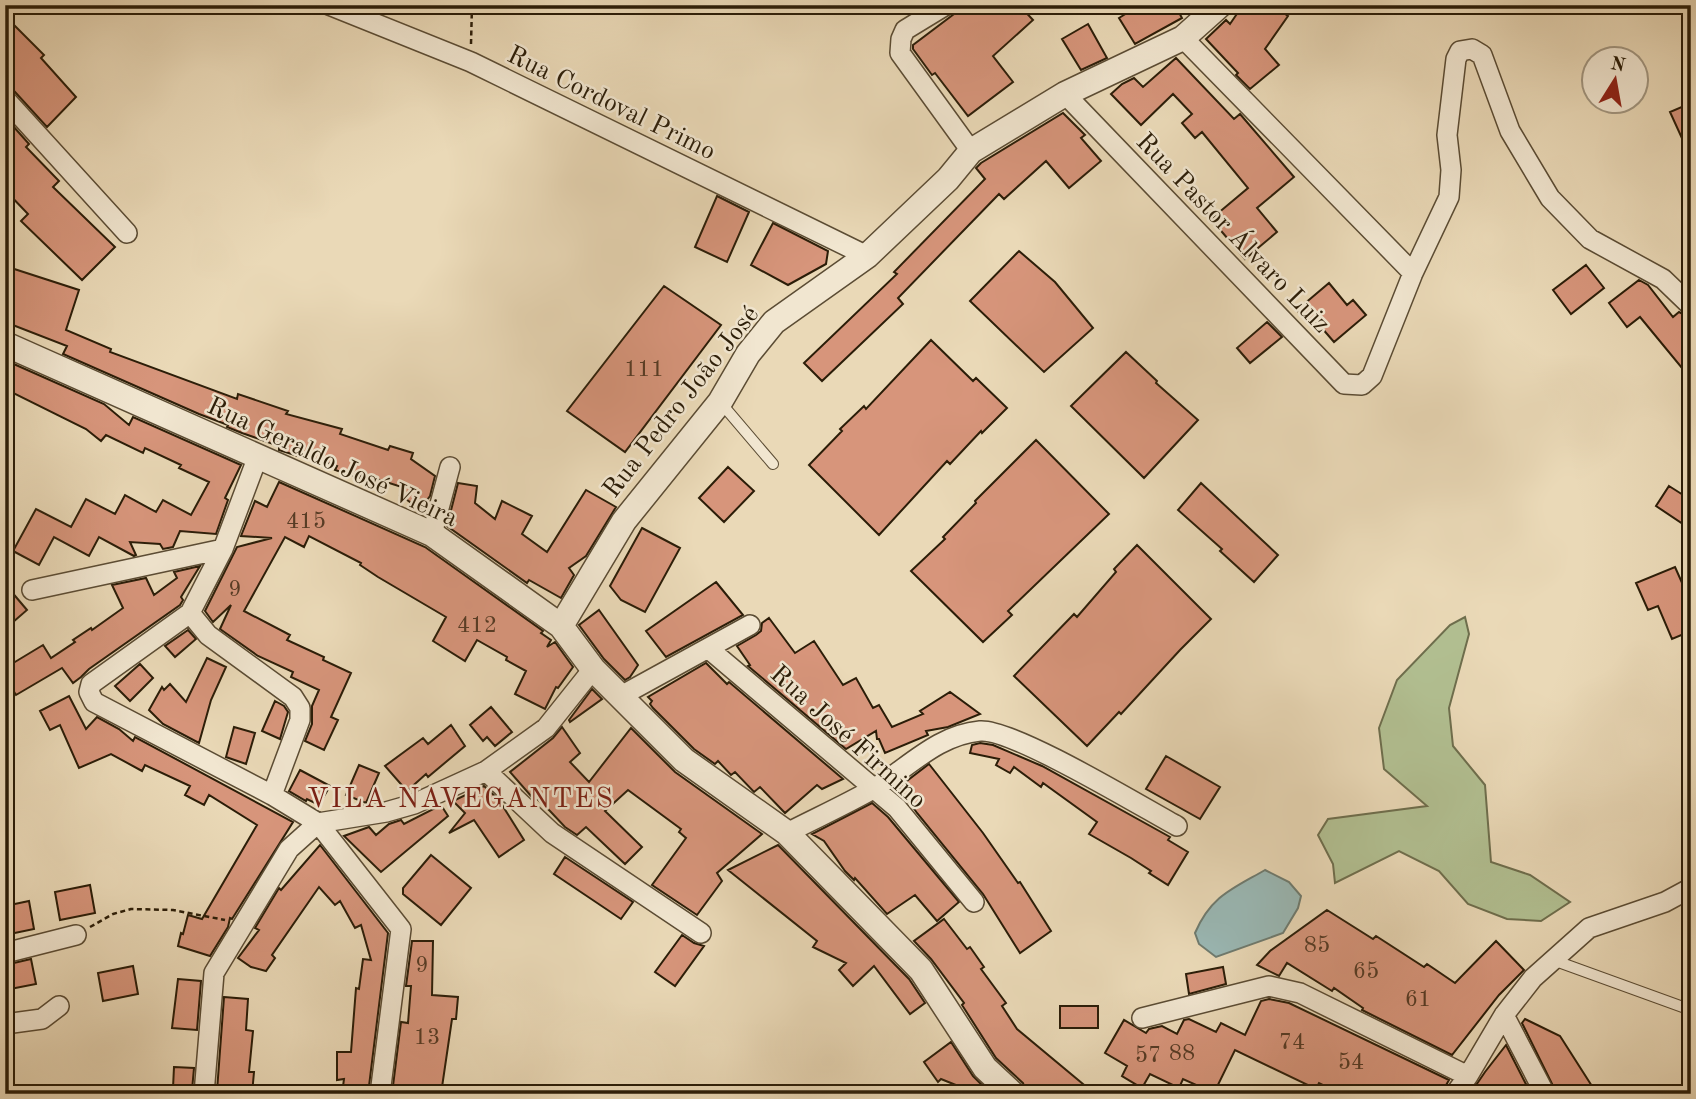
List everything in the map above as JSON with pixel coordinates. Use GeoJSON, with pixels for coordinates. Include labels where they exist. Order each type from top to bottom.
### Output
{"type":"FeatureCollection","features":[{"type":"Feature","properties":{"kind":"street","name":"Rua Cordoval Primo"},"geometry":{"type":"LineString","coordinates":[[329,5],[471,62],[867,256]]}},
{"type":"Feature","properties":{"kind":"street"},"geometry":{"type":"LineString","coordinates":[[946,5],[905,30],[900,53],[971,151]]}},
{"type":"Feature","properties":{"kind":"street","name":"Rua Pedro João José"},"geometry":{"type":"LineString","coordinates":[[561,626],[624,522],[720,402],[748,354],[774,323],[867,256],[948,179],[971,151],[1065,94],[1183,38],[1209,10]]}},
{"type":"Feature","properties":{"kind":"street"},"geometry":{"type":"LineString","coordinates":[[1183,38],[1413,273],[1448,197],[1451,170],[1447,135],[1456,59],[1460,51],[1472,49],[1482,55],[1510,131],[1550,198],[1590,239],[1663,279],[1691,306]]}},
{"type":"Feature","properties":{"kind":"street","name":"Rua Pastor Álvaro Luiz"},"geometry":{"type":"LineString","coordinates":[[1065,94],[1344,384],[1362,385],[1372,376],[1413,273]]}},
{"type":"Feature","properties":{"kind":"street"},"geometry":{"type":"LineString","coordinates":[[5,99],[127,233]]}},
{"type":"Feature","properties":{"kind":"street","name":"Rua Geraldo José Vieira"},"geometry":{"type":"LineString","coordinates":[[5,344],[432,534],[561,626],[593,669],[684,760],[787,833],[921,970],[985,1068],[1013,1094]]}},
{"type":"Feature","properties":{"kind":"street"},"geometry":{"type":"LineString","coordinates":[[258,456],[223,549],[190,613],[92,684],[89,692],[94,702],[272,795],[318,823],[401,929],[380,1094]]}},
{"type":"Feature","properties":{"kind":"street"},"geometry":{"type":"LineString","coordinates":[[432,534],[450,467]]}},
{"type":"Feature","properties":{"kind":"street"},"geometry":{"type":"LineString","coordinates":[[32,590],[223,549]]}},
{"type":"Feature","properties":{"kind":"street"},"geometry":{"type":"LineString","coordinates":[[190,613],[208,635],[293,697],[300,708],[300,720],[272,795]]}},
{"type":"Feature","properties":{"kind":"street"},"geometry":{"type":"LineString","coordinates":[[619,697],[750,625]]}},
{"type":"Feature","properties":{"kind":"street","name":"Rua José Firmino"},"geometry":{"type":"LineString","coordinates":[[709,649],[897,808],[974,902]]}},
{"type":"Feature","properties":{"kind":"street"},"geometry":{"type":"LineString","coordinates":[[204,1094],[214,973],[289,849],[318,823],[414,804],[486,771],[547,728],[593,669]]}},
{"type":"Feature","properties":{"kind":"street"},"geometry":{"type":"LineString","coordinates":[[787,833],[875,788],[934,746],[962,734],[984,730],[1023,743],[1177,826]]}},
{"type":"Feature","properties":{"kind":"street"},"geometry":{"type":"LineString","coordinates":[[486,771],[552,833],[701,933]]}},
{"type":"Feature","properties":{"kind":"street"},"geometry":{"type":"LineString","coordinates":[[1455,1094],[1503,1015],[1533,978],[1589,928],[1665,902],[1691,888]]}},
{"type":"Feature","properties":{"kind":"street"},"geometry":{"type":"LineString","coordinates":[[5,953],[76,935]]}},
{"type":"Feature","properties":{"kind":"street"},"geometry":{"type":"LineString","coordinates":[[1142,1018],[1269,986],[1300,993],[1468,1076]]}},
{"type":"Feature","properties":{"kind":"street"},"geometry":{"type":"LineString","coordinates":[[5,1024],[42,1019],[59,1006]]}},
{"type":"Feature","properties":{"kind":"street"},"geometry":{"type":"LineString","coordinates":[[1503,1015],[1545,1094]]}},
{"type":"Feature","properties":{"kind":"lane"},"geometry":{"type":"LineString","coordinates":[[720,402],[774,464]]}},
{"type":"Feature","properties":{"kind":"lane"},"geometry":{"type":"LineString","coordinates":[[1553,960],[1691,1010]]}},
{"type":"Feature","properties":{"kind":"path"},"geometry":{"type":"LineString","coordinates":[[471,62],[472,5]]}},
{"type":"Feature","properties":{"kind":"path"},"geometry":{"type":"LineString","coordinates":[[76,935],[113,914],[131,909],[173,910],[213,916],[242,925]]}},
{"type":"Feature","properties":{"kind":"green space"},"geometry":{"type":"Polygon","coordinates":[[[1465,617],[1469,634],[1449,708],[1453,746],[1485,785],[1491,862],[1530,875],[1570,902],[1541,921],[1507,919],[1468,904],[1439,871],[1399,851],[1335,883],[1333,864],[1318,835],[1328,819],[1427,806],[1384,769],[1379,728],[1397,680],[1450,625],[1465,617]]]}},
{"type":"Feature","properties":{"kind":"water"},"geometry":{"type":"Polygon","coordinates":[[[1265,870],[1289,882],[1301,896],[1298,908],[1283,933],[1216,957],[1199,944],[1195,933],[1201,920],[1215,902],[1265,870]]]}},
{"type":"Feature","properties":{"kind":"building"},"geometry":{"type":"Polygon","coordinates":[[[966,5],[1019,5],[1033,20],[993,56],[1013,82],[968,116],[913,49],[913,45],[966,5]]]}},
{"type":"Feature","properties":{"kind":"building"},"geometry":{"type":"Polygon","coordinates":[[[1140,5],[1175,5],[1182,18],[1135,44],[1119,18],[1140,5]]]}},
{"type":"Feature","properties":{"kind":"building"},"geometry":{"type":"Polygon","coordinates":[[[1243,5],[1272,5],[1288,16],[1265,49],[1279,65],[1250,89],[1206,39],[1226,20],[1230,24],[1243,5]]]}},
{"type":"Feature","properties":{"kind":"building"},"geometry":{"type":"Polygon","coordinates":[[[5,16],[44,55],[41,58],[76,97],[47,127],[5,81],[5,16]]]}},
{"type":"Feature","properties":{"kind":"building"},"geometry":{"type":"Polygon","coordinates":[[[1088,24],[1107,58],[1081,70],[1062,39],[1088,24]]]}},
{"type":"Feature","properties":{"kind":"building"},"geometry":{"type":"Polygon","coordinates":[[[1176,58],[1234,119],[1240,114],[1294,177],[1257,208],[1277,232],[1245,259],[1211,219],[1248,188],[1202,132],[1195,138],[1182,123],[1192,114],[1173,94],[1141,125],[1111,94],[1134,78],[1143,87],[1176,58]]]}},
{"type":"Feature","properties":{"kind":"building"},"geometry":{"type":"Polygon","coordinates":[[[1691,103],[1691,158],[1670,112],[1691,103]]]}},
{"type":"Feature","properties":{"kind":"building"},"geometry":{"type":"Polygon","coordinates":[[[1063,113],[1085,135],[1081,138],[1101,161],[1069,188],[1046,161],[1004,199],[999,194],[898,298],[903,304],[822,381],[804,363],[897,274],[894,272],[985,179],[976,168],[1063,113]]]}},
{"type":"Feature","properties":{"kind":"building"},"geometry":{"type":"Polygon","coordinates":[[[5,117],[29,144],[26,147],[59,181],[53,187],[115,247],[82,280],[21,221],[28,214],[5,190],[5,117]]]}},
{"type":"Feature","properties":{"kind":"building"},"geometry":{"type":"Polygon","coordinates":[[[717,196],[749,212],[727,262],[695,247],[717,196]]]}},
{"type":"Feature","properties":{"kind":"building"},"geometry":{"type":"Polygon","coordinates":[[[773,223],[828,251],[826,264],[788,285],[751,265],[773,223]]]}},
{"type":"Feature","properties":{"kind":"building"},"geometry":{"type":"Polygon","coordinates":[[[1019,251],[1055,282],[1093,328],[1044,372],[970,301],[1019,251]]]}},
{"type":"Feature","properties":{"kind":"building"},"geometry":{"type":"Polygon","coordinates":[[[1586,265],[1604,288],[1571,314],[1553,290],[1586,265]]]}},
{"type":"Feature","properties":{"kind":"building"},"geometry":{"type":"Polygon","coordinates":[[[5,266],[79,290],[66,330],[111,349],[110,352],[237,399],[238,394],[288,411],[286,414],[342,429],[340,434],[388,450],[390,446],[413,453],[411,459],[435,476],[430,496],[420,509],[400,495],[405,488],[361,474],[359,478],[335,470],[337,466],[302,454],[301,457],[279,450],[279,446],[227,427],[228,425],[63,354],[67,346],[5,322],[5,266]]]}},
{"type":"Feature","properties":{"kind":"building"},"geometry":{"type":"Polygon","coordinates":[[[1639,280],[1648,285],[1673,317],[1679,312],[1691,318],[1691,379],[1640,317],[1627,327],[1609,303],[1639,280]]]}},
{"type":"Feature","properties":{"kind":"building"},"geometry":{"type":"Polygon","coordinates":[[[1329,283],[1347,305],[1353,300],[1366,315],[1334,342],[1315,320],[1310,325],[1297,310],[1329,283]]]}},
{"type":"Feature","properties":{"kind":"building"},"geometry":{"type":"Polygon","coordinates":[[[664,286],[721,325],[625,452],[567,411],[664,286]]]}},
{"type":"Feature","properties":{"kind":"building"},"geometry":{"type":"Polygon","coordinates":[[[1267,322],[1282,337],[1250,363],[1237,348],[1267,322]]]}},
{"type":"Feature","properties":{"kind":"building"},"geometry":{"type":"Polygon","coordinates":[[[931,340],[973,381],[976,378],[1007,408],[950,464],[947,461],[879,535],[809,465],[842,431],[840,429],[864,406],[866,409],[931,340]]]}},
{"type":"Feature","properties":{"kind":"building"},"geometry":{"type":"Polygon","coordinates":[[[1126,352],[1198,420],[1144,478],[1071,406],[1126,352]]]}},
{"type":"Feature","properties":{"kind":"building"},"geometry":{"type":"Polygon","coordinates":[[[7,361],[104,404],[129,425],[133,417],[241,465],[225,498],[228,500],[216,534],[180,531],[173,547],[163,549],[160,544],[130,542],[136,555],[134,556],[99,537],[89,556],[54,537],[39,565],[13,551],[36,509],[71,527],[86,499],[115,514],[125,495],[156,512],[163,500],[191,515],[209,482],[145,448],[143,453],[106,435],[101,441],[86,429],[5,389],[7,361]]]}},
{"type":"Feature","properties":{"kind":"building"},"geometry":{"type":"Polygon","coordinates":[[[1036,440],[1109,514],[1008,611],[1012,615],[983,642],[911,571],[945,539],[943,537],[975,501],[1036,440]]]}},
{"type":"Feature","properties":{"kind":"building"},"geometry":{"type":"Polygon","coordinates":[[[728,467],[754,491],[724,522],[699,498],[728,467]]]}},
{"type":"Feature","properties":{"kind":"building"},"geometry":{"type":"Polygon","coordinates":[[[279,482],[425,547],[543,631],[541,633],[551,640],[547,647],[555,642],[573,667],[558,688],[556,687],[545,709],[515,694],[526,671],[506,660],[507,657],[477,640],[465,661],[433,641],[446,617],[378,577],[360,565],[361,563],[309,536],[304,547],[285,537],[244,611],[290,635],[287,640],[351,673],[331,717],[338,720],[324,750],[305,741],[312,724],[312,706],[319,690],[291,677],[293,672],[258,656],[220,629],[231,605],[213,622],[205,611],[237,547],[272,538],[241,536],[255,501],[267,507],[279,482]]]}},
{"type":"Feature","properties":{"kind":"building"},"geometry":{"type":"Polygon","coordinates":[[[458,483],[477,486],[475,503],[495,519],[502,501],[532,516],[522,534],[547,552],[586,490],[616,507],[586,556],[569,568],[574,575],[561,598],[529,580],[527,583],[447,526],[458,483]]]}},
{"type":"Feature","properties":{"kind":"building"},"geometry":{"type":"Polygon","coordinates":[[[1201,483],[1278,555],[1254,582],[1178,510],[1201,483]]]}},
{"type":"Feature","properties":{"kind":"building"},"geometry":{"type":"Polygon","coordinates":[[[1669,486],[1691,500],[1691,511],[1683,524],[1656,506],[1669,486]]]}},
{"type":"Feature","properties":{"kind":"building"},"geometry":{"type":"Polygon","coordinates":[[[642,528],[680,548],[645,612],[621,600],[610,586],[642,528]]]}},
{"type":"Feature","properties":{"kind":"building"},"geometry":{"type":"Polygon","coordinates":[[[1137,545],[1211,619],[1087,746],[1014,676],[1074,614],[1077,617],[1116,572],[1114,569],[1137,545]]]}},
{"type":"Feature","properties":{"kind":"building"},"geometry":{"type":"Polygon","coordinates":[[[200,566],[181,597],[183,600],[180,605],[73,683],[62,668],[16,695],[5,677],[5,668],[43,645],[51,658],[75,642],[73,640],[123,608],[112,585],[146,578],[154,595],[177,578],[174,572],[200,566]]]}},
{"type":"Feature","properties":{"kind":"building"},"geometry":{"type":"Polygon","coordinates":[[[1675,567],[1691,603],[1691,631],[1672,639],[1658,606],[1648,610],[1636,583],[1675,567]]]}},
{"type":"Feature","properties":{"kind":"building"},"geometry":{"type":"Polygon","coordinates":[[[716,582],[743,615],[666,657],[646,631],[716,582]]]}},
{"type":"Feature","properties":{"kind":"building"},"geometry":{"type":"Polygon","coordinates":[[[5,584],[27,610],[5,629],[5,584]]]}},
{"type":"Feature","properties":{"kind":"building"},"geometry":{"type":"Polygon","coordinates":[[[599,610],[638,665],[625,680],[604,659],[579,625],[599,610]]]}},
{"type":"Feature","properties":{"kind":"building"},"geometry":{"type":"Polygon","coordinates":[[[769,618],[795,653],[814,641],[843,685],[856,678],[873,708],[879,705],[892,727],[923,714],[920,711],[950,692],[980,714],[948,727],[926,731],[928,735],[885,753],[877,739],[876,731],[846,749],[748,666],[750,665],[737,646],[761,631],[762,623],[769,618]]]}},
{"type":"Feature","properties":{"kind":"building"},"geometry":{"type":"Polygon","coordinates":[[[188,630],[196,639],[175,657],[165,646],[188,630]]]}},
{"type":"Feature","properties":{"kind":"building"},"geometry":{"type":"Polygon","coordinates":[[[207,658],[226,667],[211,700],[199,743],[163,724],[149,710],[162,687],[164,690],[170,684],[186,702],[207,658]]]}},
{"type":"Feature","properties":{"kind":"building"},"geometry":{"type":"Polygon","coordinates":[[[706,663],[727,684],[729,682],[843,779],[822,789],[817,785],[785,813],[760,787],[754,792],[735,772],[731,775],[718,761],[715,764],[694,749],[653,708],[648,697],[706,663]]]}},
{"type":"Feature","properties":{"kind":"building"},"geometry":{"type":"Polygon","coordinates":[[[140,664],[153,678],[130,701],[115,686],[140,664]]]}},
{"type":"Feature","properties":{"kind":"building"},"geometry":{"type":"Polygon","coordinates":[[[592,689],[602,699],[570,722],[569,720],[592,689]]]}},
{"type":"Feature","properties":{"kind":"building"},"geometry":{"type":"Polygon","coordinates":[[[69,696],[86,729],[97,717],[119,729],[133,741],[135,737],[293,822],[232,919],[230,918],[228,927],[210,956],[178,946],[181,933],[183,934],[188,915],[202,919],[257,825],[209,795],[204,805],[185,795],[190,786],[145,765],[142,771],[111,754],[79,768],[60,725],[50,730],[40,711],[69,696]]]}},
{"type":"Feature","properties":{"kind":"building"},"geometry":{"type":"Polygon","coordinates":[[[275,701],[288,712],[280,739],[262,731],[275,701]]]}},
{"type":"Feature","properties":{"kind":"building"},"geometry":{"type":"Polygon","coordinates":[[[491,707],[512,732],[495,746],[487,737],[483,741],[470,725],[491,707]]]}},
{"type":"Feature","properties":{"kind":"building"},"geometry":{"type":"Polygon","coordinates":[[[451,725],[465,746],[407,791],[385,766],[423,738],[428,744],[451,725]]]}},
{"type":"Feature","properties":{"kind":"building"},"geometry":{"type":"Polygon","coordinates":[[[234,727],[255,733],[246,764],[226,757],[234,727]]]}},
{"type":"Feature","properties":{"kind":"building"},"geometry":{"type":"Polygon","coordinates":[[[562,727],[580,753],[570,762],[589,782],[631,728],[675,772],[762,834],[717,873],[722,881],[697,915],[652,885],[686,838],[679,832],[681,829],[628,790],[605,811],[642,847],[625,864],[586,827],[577,835],[565,827],[531,796],[510,772],[553,738],[562,727]]]}},
{"type":"Feature","properties":{"kind":"building"},"geometry":{"type":"Polygon","coordinates":[[[972,745],[993,745],[1042,766],[1170,837],[1168,840],[1188,852],[1168,885],[1131,858],[1089,834],[1097,822],[1043,783],[1041,787],[1014,767],[1010,773],[996,765],[999,759],[970,753],[972,745]]]}},
{"type":"Feature","properties":{"kind":"building"},"geometry":{"type":"Polygon","coordinates":[[[1166,756],[1220,787],[1200,819],[1146,789],[1166,756]]]}},
{"type":"Feature","properties":{"kind":"building"},"geometry":{"type":"Polygon","coordinates":[[[929,764],[1018,883],[1020,882],[1051,931],[1020,953],[983,894],[899,787],[929,764]]]}},
{"type":"Feature","properties":{"kind":"building"},"geometry":{"type":"Polygon","coordinates":[[[359,765],[379,773],[366,803],[346,795],[359,765]]]}},
{"type":"Feature","properties":{"kind":"building"},"geometry":{"type":"Polygon","coordinates":[[[300,770],[330,786],[319,805],[289,791],[300,770]]]}},
{"type":"Feature","properties":{"kind":"building"},"geometry":{"type":"Polygon","coordinates":[[[484,786],[499,800],[524,840],[499,857],[474,820],[449,833],[465,813],[453,801],[484,786]]]}},
{"type":"Feature","properties":{"kind":"building"},"geometry":{"type":"Polygon","coordinates":[[[872,803],[888,817],[959,902],[937,921],[915,895],[887,914],[855,878],[854,880],[845,871],[824,841],[812,834],[872,803]]]}},
{"type":"Feature","properties":{"kind":"building"},"geometry":{"type":"Polygon","coordinates":[[[441,805],[448,816],[381,872],[344,836],[369,827],[376,835],[389,824],[401,820],[404,824],[441,805]]]}},
{"type":"Feature","properties":{"kind":"building"},"geometry":{"type":"Polygon","coordinates":[[[320,845],[388,933],[368,1094],[342,1094],[344,1079],[337,1080],[337,1052],[351,1052],[356,988],[359,989],[363,959],[371,960],[361,925],[355,928],[340,901],[335,905],[319,887],[272,955],[275,958],[266,971],[251,967],[238,958],[259,930],[255,928],[279,888],[281,890],[320,845]]]}},
{"type":"Feature","properties":{"kind":"building"},"geometry":{"type":"Polygon","coordinates":[[[778,845],[909,979],[925,1003],[910,1014],[874,966],[853,986],[839,970],[846,963],[813,947],[817,941],[728,870],[778,845]]]}},
{"type":"Feature","properties":{"kind":"building"},"geometry":{"type":"Polygon","coordinates":[[[431,855],[471,888],[441,925],[403,894],[403,888],[431,855]]]}},
{"type":"Feature","properties":{"kind":"building"},"geometry":{"type":"Polygon","coordinates":[[[565,857],[633,902],[621,919],[554,874],[565,857]]]}},
{"type":"Feature","properties":{"kind":"building"},"geometry":{"type":"Polygon","coordinates":[[[90,885],[95,913],[60,920],[55,892],[90,885]]]}},
{"type":"Feature","properties":{"kind":"building"},"geometry":{"type":"Polygon","coordinates":[[[29,901],[34,929],[5,935],[5,906],[29,901]]]}},
{"type":"Feature","properties":{"kind":"building"},"geometry":{"type":"Polygon","coordinates":[[[1327,910],[1373,939],[1376,936],[1424,967],[1427,964],[1455,983],[1496,941],[1524,970],[1499,995],[1452,1055],[1362,1010],[1363,1008],[1334,988],[1332,991],[1287,963],[1279,976],[1257,965],[1270,951],[1327,910]]]}},
{"type":"Feature","properties":{"kind":"building"},"geometry":{"type":"Polygon","coordinates":[[[944,919],[984,967],[981,969],[1006,1003],[1002,1006],[1017,1029],[1095,1094],[1027,1094],[1023,1083],[996,1058],[962,1005],[964,1003],[914,941],[944,919]]]}},
{"type":"Feature","properties":{"kind":"building"},"geometry":{"type":"Polygon","coordinates":[[[682,935],[704,946],[675,986],[655,972],[682,935]]]}},
{"type":"Feature","properties":{"kind":"building"},"geometry":{"type":"Polygon","coordinates":[[[412,941],[433,941],[432,995],[458,997],[456,1019],[452,1019],[441,1094],[392,1094],[401,1022],[408,1023],[411,986],[406,986],[412,941]]]}},
{"type":"Feature","properties":{"kind":"building"},"geometry":{"type":"Polygon","coordinates":[[[31,959],[36,984],[5,990],[5,965],[31,959]]]}},
{"type":"Feature","properties":{"kind":"building"},"geometry":{"type":"Polygon","coordinates":[[[133,966],[138,994],[103,1001],[98,973],[133,966]]]}},
{"type":"Feature","properties":{"kind":"building"},"geometry":{"type":"Polygon","coordinates":[[[1223,967],[1226,984],[1189,994],[1186,974],[1223,967]]]}},
{"type":"Feature","properties":{"kind":"building"},"geometry":{"type":"Polygon","coordinates":[[[178,979],[201,981],[197,1030],[172,1028],[178,979]]]}},
{"type":"Feature","properties":{"kind":"building"},"geometry":{"type":"Polygon","coordinates":[[[224,997],[248,999],[246,1030],[253,1031],[249,1072],[254,1072],[252,1094],[217,1091],[224,997]]]}},
{"type":"Feature","properties":{"kind":"building"},"geometry":{"type":"Polygon","coordinates":[[[1269,999],[1289,1003],[1449,1080],[1441,1094],[1341,1094],[1319,1083],[1316,1089],[1235,1050],[1214,1093],[1183,1079],[1179,1088],[1150,1074],[1142,1088],[1122,1076],[1127,1066],[1105,1053],[1124,1020],[1146,1033],[1149,1029],[1162,1026],[1177,1034],[1184,1020],[1189,1019],[1216,1032],[1221,1023],[1245,1035],[1261,1001],[1269,999]]]}},
{"type":"Feature","properties":{"kind":"building"},"geometry":{"type":"Polygon","coordinates":[[[1060,1006],[1098,1006],[1098,1028],[1060,1028],[1060,1006]]]}},
{"type":"Feature","properties":{"kind":"building"},"geometry":{"type":"Polygon","coordinates":[[[1525,1019],[1560,1036],[1597,1094],[1557,1094],[1522,1023],[1525,1019]]]}},
{"type":"Feature","properties":{"kind":"building"},"geometry":{"type":"Polygon","coordinates":[[[951,1042],[973,1076],[991,1094],[978,1094],[941,1079],[938,1082],[924,1062],[951,1042]]]}},
{"type":"Feature","properties":{"kind":"building"},"geometry":{"type":"Polygon","coordinates":[[[1506,1045],[1531,1094],[1470,1094],[1485,1072],[1506,1045]]]}},
{"type":"Feature","properties":{"kind":"building"},"geometry":{"type":"Polygon","coordinates":[[[174,1067],[194,1068],[192,1090],[173,1088],[174,1067]]]}},
{"type":"Feature","properties":{"kind":"district","name":"VILA NAVEGANTES"},"geometry":{"type":"Point","coordinates":[461,797]}}]}
